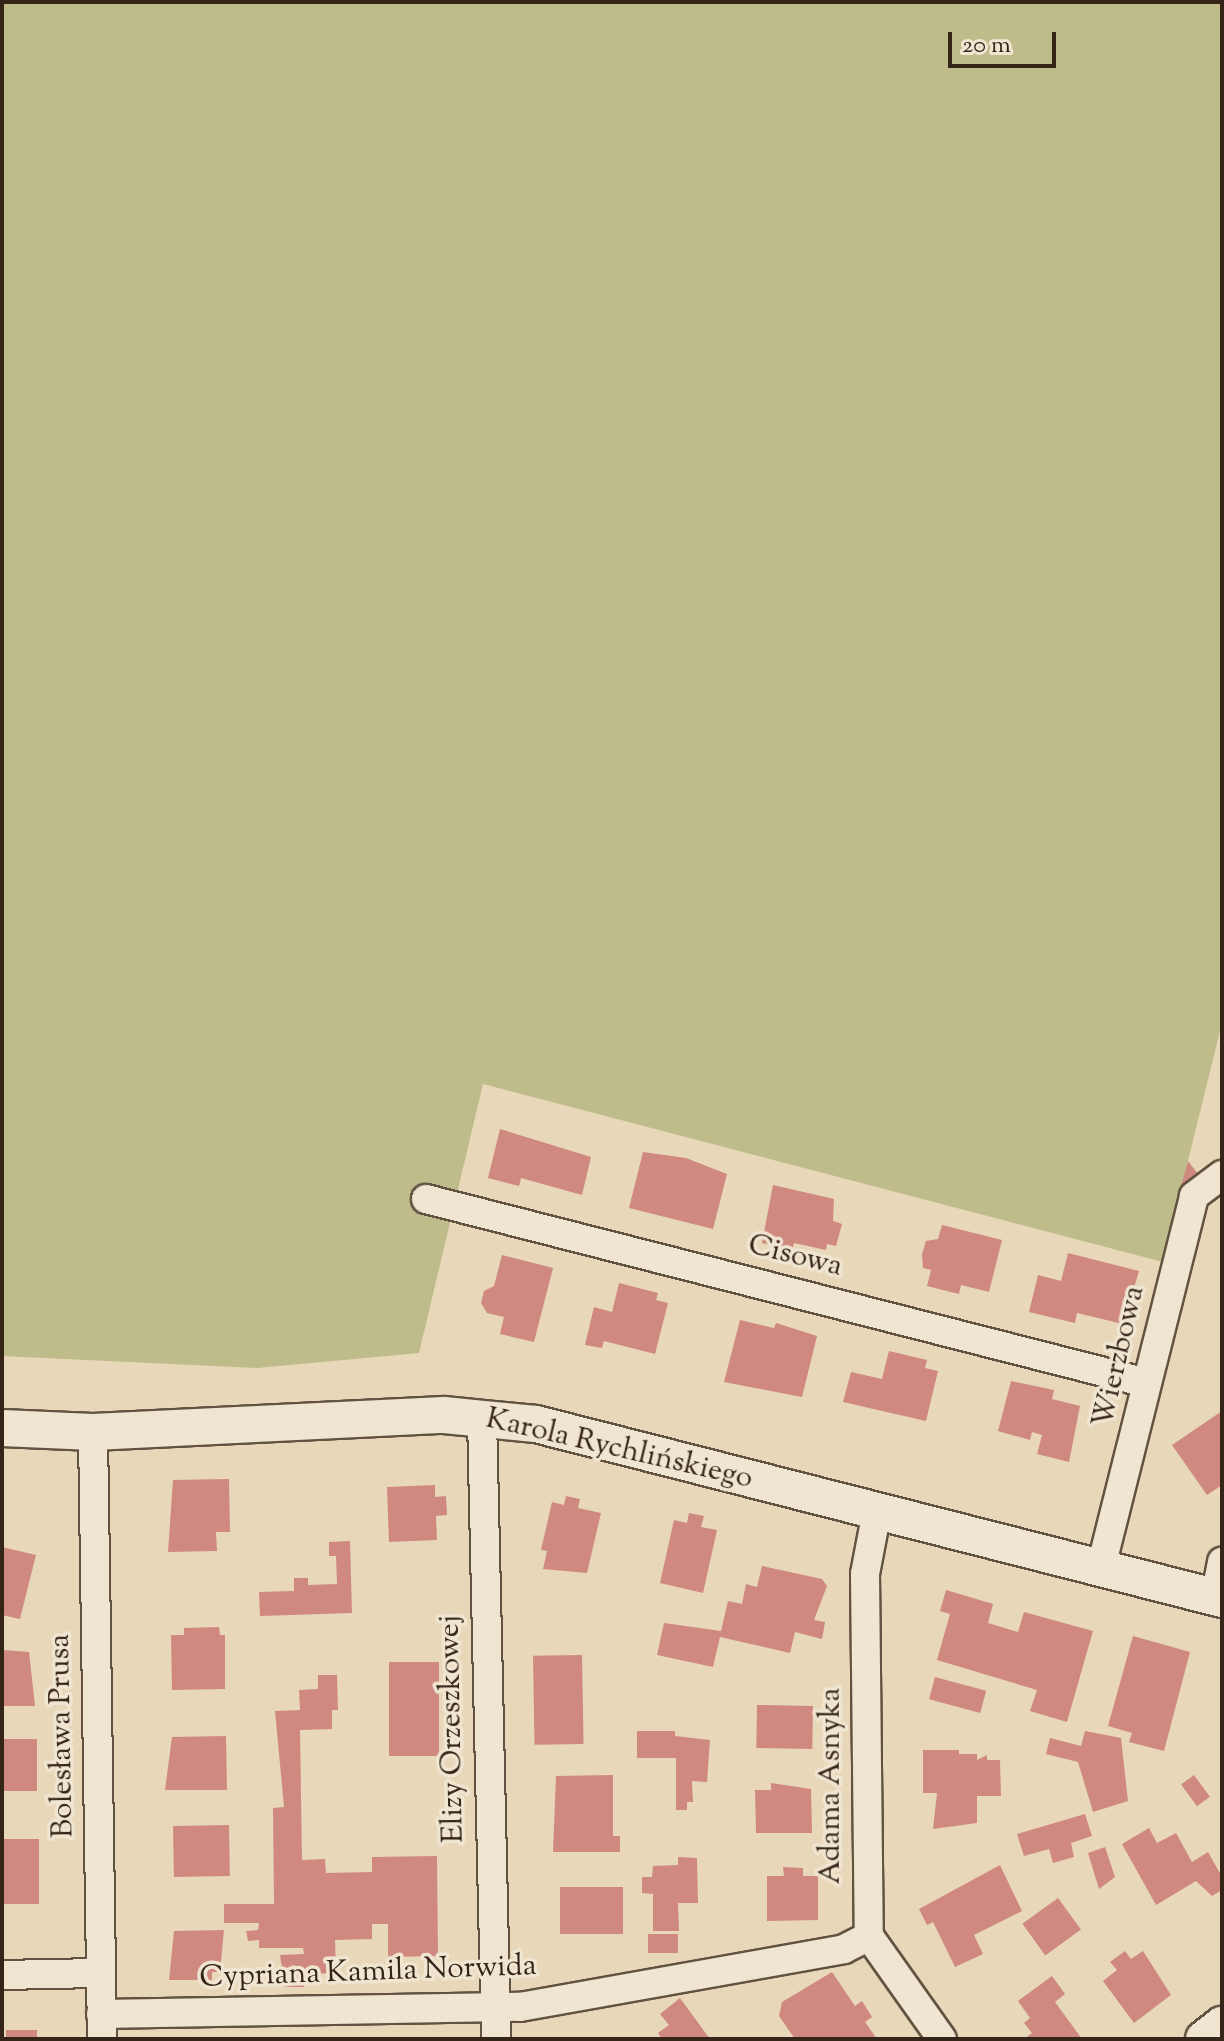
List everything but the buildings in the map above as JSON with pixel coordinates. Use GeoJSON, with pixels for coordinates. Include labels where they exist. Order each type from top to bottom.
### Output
{"type":"FeatureCollection","features":[{"type":"Feature","properties":{"kind":"street","name":"Wierzbowa"},"geometry":{"type":"LineString","coordinates":[[1101,1567],[1194,1196],[1222,1175]]}},
{"type":"Feature","properties":{"kind":"street","name":"Cisowa"},"geometry":{"type":"LineString","coordinates":[[426,1199],[1147,1383]]}},
{"type":"Feature","properties":{"kind":"street","name":"Karola Rychlińskiego"},"geometry":{"type":"LineString","coordinates":[[2,1428],[93,1432],[482,1417],[536,1424],[1218,1598]]}},
{"type":"Feature","properties":{"kind":"street","name":"Elizy Orzeszkowej"},"geometry":{"type":"LineString","coordinates":[[482,1417],[492,2007],[496,2039]]}},
{"type":"Feature","properties":{"kind":"street","name":"Bolesława Prusa"},"geometry":{"type":"LineString","coordinates":[[93,1432],[101,2027]]}},
{"type":"Feature","properties":{"kind":"street","name":"Adama Asnyka"},"geometry":{"type":"LineString","coordinates":[[869,1936],[865,1574],[877,1511]]}},
{"type":"Feature","properties":{"kind":"street"},"geometry":{"type":"LineString","coordinates":[[1218,1598],[1222,1562]]}},
{"type":"Feature","properties":{"kind":"street","name":"Cypriana Kamila Norwida"},"geometry":{"type":"LineString","coordinates":[[101,2027],[520,2007],[844,1949],[869,1936]]}},
{"type":"Feature","properties":{"kind":"street"},"geometry":{"type":"LineString","coordinates":[[869,1936],[942,2039]]}},
{"type":"Feature","properties":{"kind":"street"},"geometry":{"type":"LineString","coordinates":[[2,1975],[101,1973]]}},
{"type":"Feature","properties":{"kind":"street"},"geometry":{"type":"LineString","coordinates":[[1204,2039],[1222,2025]]}},
{"type":"Feature","properties":{"kind":"shaded area"},"geometry":{"type":"Polygon","coordinates":[[[2,2],[1222,2],[1222,1023],[1163,1262],[483,1084],[419,1353],[257,1368],[2,1356],[2,2]]]}}]}
